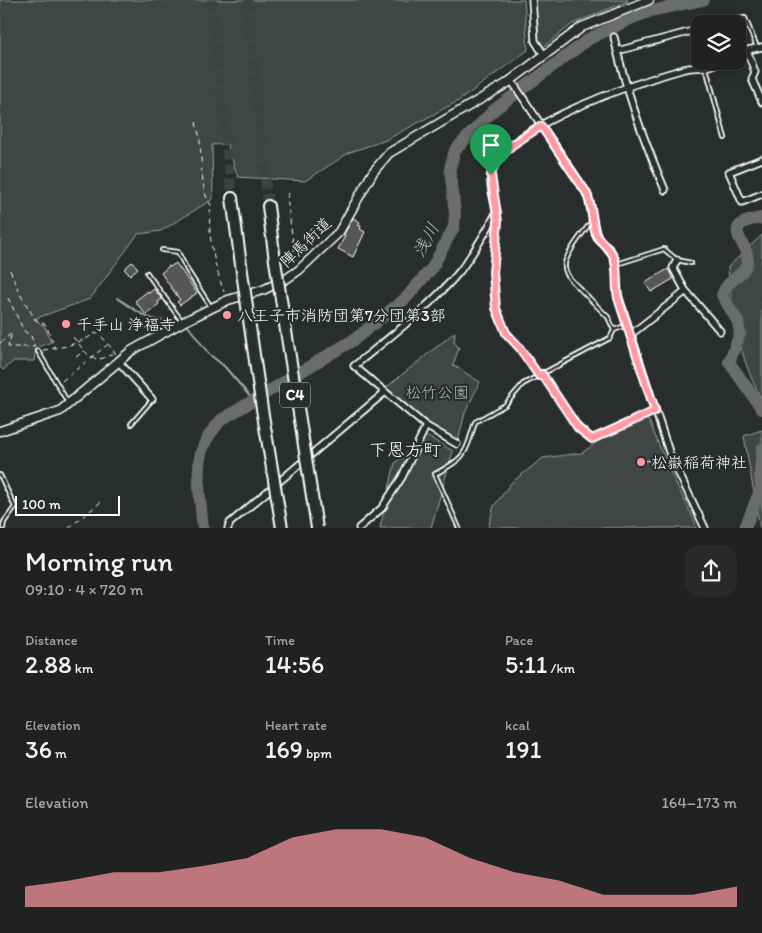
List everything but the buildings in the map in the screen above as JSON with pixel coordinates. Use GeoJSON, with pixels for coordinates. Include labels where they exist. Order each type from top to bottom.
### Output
{"type":"FeatureCollection","features":[{"type":"Feature","properties":{"kind":"highway","name":"C4"},"geometry":{"type":"LineString","coordinates":[[232,198],[262,408],[282,528]]}},
{"type":"Feature","properties":{"kind":"highway","name":"C4"},"geometry":{"type":"LineString","coordinates":[[268,206],[275,262],[317,528]]}},
{"type":"Feature","properties":{"kind":"main road","name":"陣馬街道"},"geometry":{"type":"LineString","coordinates":[[0,431],[46,416],[69,404],[118,361],[143,344],[183,322],[228,300],[272,286],[299,270],[339,232],[373,172],[389,153],[512,82],[544,55],[591,22],[645,0]]}},
{"type":"Feature","properties":{"kind":"street"},"geometry":{"type":"LineString","coordinates":[[532,0],[535,41],[544,55]]}},
{"type":"Feature","properties":{"kind":"street"},"geometry":{"type":"LineString","coordinates":[[617,50],[691,31]]}},
{"type":"Feature","properties":{"kind":"street"},"geometry":{"type":"LineString","coordinates":[[614,36],[627,87],[652,161],[665,190]]}},
{"type":"Feature","properties":{"kind":"street"},"geometry":{"type":"LineString","coordinates":[[760,48],[747,50],[754,72],[752,79],[762,102]]}},
{"type":"Feature","properties":{"kind":"street"},"geometry":{"type":"LineString","coordinates":[[457,444],[426,426],[384,393],[354,366],[402,327],[459,272],[478,247],[497,212],[491,184],[492,168],[512,145],[566,112],[627,87],[691,68]]}},
{"type":"Feature","properties":{"kind":"street"},"geometry":{"type":"LineString","coordinates":[[512,82],[586,192],[592,204],[593,219],[600,241],[609,249],[616,265],[616,286],[655,411],[676,471],[705,528]]}},
{"type":"Feature","properties":{"kind":"street"},"geometry":{"type":"LineString","coordinates":[[762,159],[729,172],[742,202],[762,194]]}},
{"type":"Feature","properties":{"kind":"street"},"geometry":{"type":"LineString","coordinates":[[678,260],[673,268],[686,291],[720,331]]}},
{"type":"Feature","properties":{"kind":"street"},"geometry":{"type":"LineString","coordinates":[[630,335],[686,291]]}},
{"type":"Feature","properties":{"kind":"street"},"geometry":{"type":"LineString","coordinates":[[118,361],[152,399]]}},
{"type":"Feature","properties":{"kind":"street"},"geometry":{"type":"LineString","coordinates":[[228,528],[230,523],[384,393]]}},
{"type":"Feature","properties":{"kind":"street"},"geometry":{"type":"LineString","coordinates":[[359,528],[382,508],[402,477],[426,426]]}},
{"type":"Feature","properties":{"kind":"lane"},"geometry":{"type":"LineString","coordinates":[[746,20],[760,48]]}},
{"type":"Feature","properties":{"kind":"lane"},"geometry":{"type":"LineString","coordinates":[[707,70],[725,138]]}},
{"type":"Feature","properties":{"kind":"lane"},"geometry":{"type":"LineString","coordinates":[[497,212],[493,272],[496,308],[506,333],[519,347]]}},
{"type":"Feature","properties":{"kind":"lane"},"geometry":{"type":"LineString","coordinates":[[593,219],[580,236],[565,264],[566,272],[570,279],[608,318],[614,330]]}},
{"type":"Feature","properties":{"kind":"lane"},"geometry":{"type":"LineString","coordinates":[[616,265],[664,249],[678,260],[690,263]]}},
{"type":"Feature","properties":{"kind":"lane"},"geometry":{"type":"LineString","coordinates":[[162,250],[178,252],[211,308]]}},
{"type":"Feature","properties":{"kind":"lane"},"geometry":{"type":"LineString","coordinates":[[147,273],[183,322]]}},
{"type":"Feature","properties":{"kind":"lane"},"geometry":{"type":"LineString","coordinates":[[458,528],[435,474],[463,457],[467,450],[475,422],[504,405],[523,384],[610,338],[614,330],[627,325]]}},
{"type":"Feature","properties":{"kind":"lane"},"geometry":{"type":"LineString","coordinates":[[38,351],[69,404]]}},
{"type":"Feature","properties":{"kind":"lane"},"geometry":{"type":"LineString","coordinates":[[541,375],[578,428],[592,439],[626,423]]}},
{"type":"Feature","properties":{"kind":"lane"},"geometry":{"type":"LineString","coordinates":[[131,424],[152,399]]}},
{"type":"Feature","properties":{"kind":"lane"},"geometry":{"type":"LineString","coordinates":[[0,475],[15,507],[4,522],[3,528]]}},
{"type":"Feature","properties":{"kind":"path"},"geometry":{"type":"LineString","coordinates":[[196,122],[207,201],[211,205],[210,229],[218,276],[228,300]]}},
{"type":"Feature","properties":{"kind":"path"},"geometry":{"type":"LineString","coordinates":[[290,193],[287,198],[295,262],[299,270]]}},
{"type":"Feature","properties":{"kind":"path"},"geometry":{"type":"LineString","coordinates":[[10,270],[20,294],[35,319],[46,325],[55,349]]}},
{"type":"Feature","properties":{"kind":"path"},"geometry":{"type":"LineString","coordinates":[[8,298],[21,325],[31,336],[38,351],[78,343],[96,333],[114,352],[102,359],[91,357],[85,350],[78,343],[73,338]]}},
{"type":"Feature","properties":{"kind":"path"},"geometry":{"type":"LineString","coordinates":[[0,343],[12,333],[8,347],[35,347]]}},
{"type":"Feature","properties":{"kind":"path"},"geometry":{"type":"LineString","coordinates":[[58,384],[108,344]]}},
{"type":"Feature","properties":{"kind":"path"},"geometry":{"type":"LineString","coordinates":[[519,347],[541,375]]}},
{"type":"Feature","properties":{"kind":"path"},"geometry":{"type":"LineString","coordinates":[[76,357],[85,350]]}},
{"type":"Feature","properties":{"kind":"path"},"geometry":{"type":"LineString","coordinates":[[626,423],[655,411]]}},
{"type":"Feature","properties":{"kind":"path"},"geometry":{"type":"LineString","coordinates":[[645,461],[663,457]]}},
{"type":"Feature","properties":{"kind":"path"},"geometry":{"type":"LineString","coordinates":[[68,528],[102,501]]}},
{"type":"Feature","properties":{"kind":"green space"},"geometry":{"type":"Polygon","coordinates":[[[0,0],[524,0],[528,50],[460,100],[386,140],[350,152],[305,181],[238,177],[227,144],[212,145],[213,199],[161,231],[138,234],[90,299],[34,319],[45,327],[51,342],[36,348],[34,361],[14,361],[3,370],[0,367],[0,0]]]}},
{"type":"Feature","properties":{"kind":"green space"},"geometry":{"type":"Polygon","coordinates":[[[536,0],[628,1],[572,24],[542,48],[537,38],[536,0]]]}},
{"type":"Feature","properties":{"kind":"green space"},"geometry":{"type":"Polygon","coordinates":[[[762,235],[762,399],[742,352],[734,318],[728,267],[762,235]]]}},
{"type":"Feature","properties":{"kind":"green space","name":"松竹公園"},"geometry":{"type":"Polygon","coordinates":[[[455,332],[454,342],[459,348],[453,365],[480,382],[465,413],[458,441],[428,424],[383,390],[455,332]]]}},
{"type":"Feature","properties":{"kind":"green space"},"geometry":{"type":"Polygon","coordinates":[[[636,413],[649,421],[696,528],[488,528],[494,506],[511,483],[543,458],[582,453],[636,413]]]}},
{"type":"Feature","properties":{"kind":"green space"},"geometry":{"type":"Polygon","coordinates":[[[762,430],[762,528],[760,528],[744,436],[762,430]]]}},
{"type":"Feature","properties":{"kind":"green space"},"geometry":{"type":"Polygon","coordinates":[[[426,436],[453,451],[431,528],[380,528],[395,463],[426,436]]]}},
{"type":"Feature","properties":{"kind":"waterway","name":"浅川"},"geometry":{"type":"LineString","coordinates":[[203,528],[199,467],[202,450],[210,434],[221,420],[355,339],[406,298],[432,268],[454,227],[455,214],[450,168],[455,150],[494,110],[589,39],[651,11],[703,0]]}},
{"type":"Feature","properties":{"kind":"waterway"},"geometry":{"type":"LineString","coordinates":[[762,218],[747,221],[740,225],[739,237],[748,258],[746,266],[741,274],[727,285],[722,295],[738,322],[740,334],[729,362],[762,409]]}},
{"type":"Feature","properties":{"kind":"waterway"},"geometry":{"type":"LineString","coordinates":[[117,298],[139,313],[152,319],[180,320]]}},
{"type":"Feature","properties":{"kind":"waterway"},"geometry":{"type":"LineString","coordinates":[[188,326],[209,354],[224,366],[253,400]]}},
{"type":"Feature","properties":{"kind":"waterway"},"geometry":{"type":"LineString","coordinates":[[745,528],[761,488],[762,449]]}},
{"type":"Feature","properties":{"kind":"tunnel"},"geometry":{"type":"LineString","coordinates":[[211,0],[232,198]]}},
{"type":"Feature","properties":{"kind":"tunnel"},"geometry":{"type":"LineString","coordinates":[[247,0],[268,206]]}},
{"type":"Feature","properties":{"kind":"place","name":"八王子市消防団第7分団第3部"},"geometry":{"type":"Point","coordinates":[227,315]}},
{"type":"Feature","properties":{"kind":"place","name":"千手山 浄福寺"},"geometry":{"type":"Point","coordinates":[66,324]}},
{"type":"Feature","properties":{"kind":"place","name":"松嶽稲荷神社"},"geometry":{"type":"Point","coordinates":[641,462]}},
{"type":"Feature","properties":{"kind":"district","name":"下恩方町"},"geometry":{"type":"Point","coordinates":[405,450]}},
{"type":"Feature","properties":{"kind":"route"},"geometry":{"type":"LineString","coordinates":[[541,126],[586,192],[592,204],[596,233],[600,241],[609,249],[613,256],[616,265],[618,298],[655,411],[592,439],[578,428],[542,374],[539,376],[519,347],[506,333],[496,308],[493,286],[498,222],[491,175],[495,163],[512,145],[541,126]]}}]}
